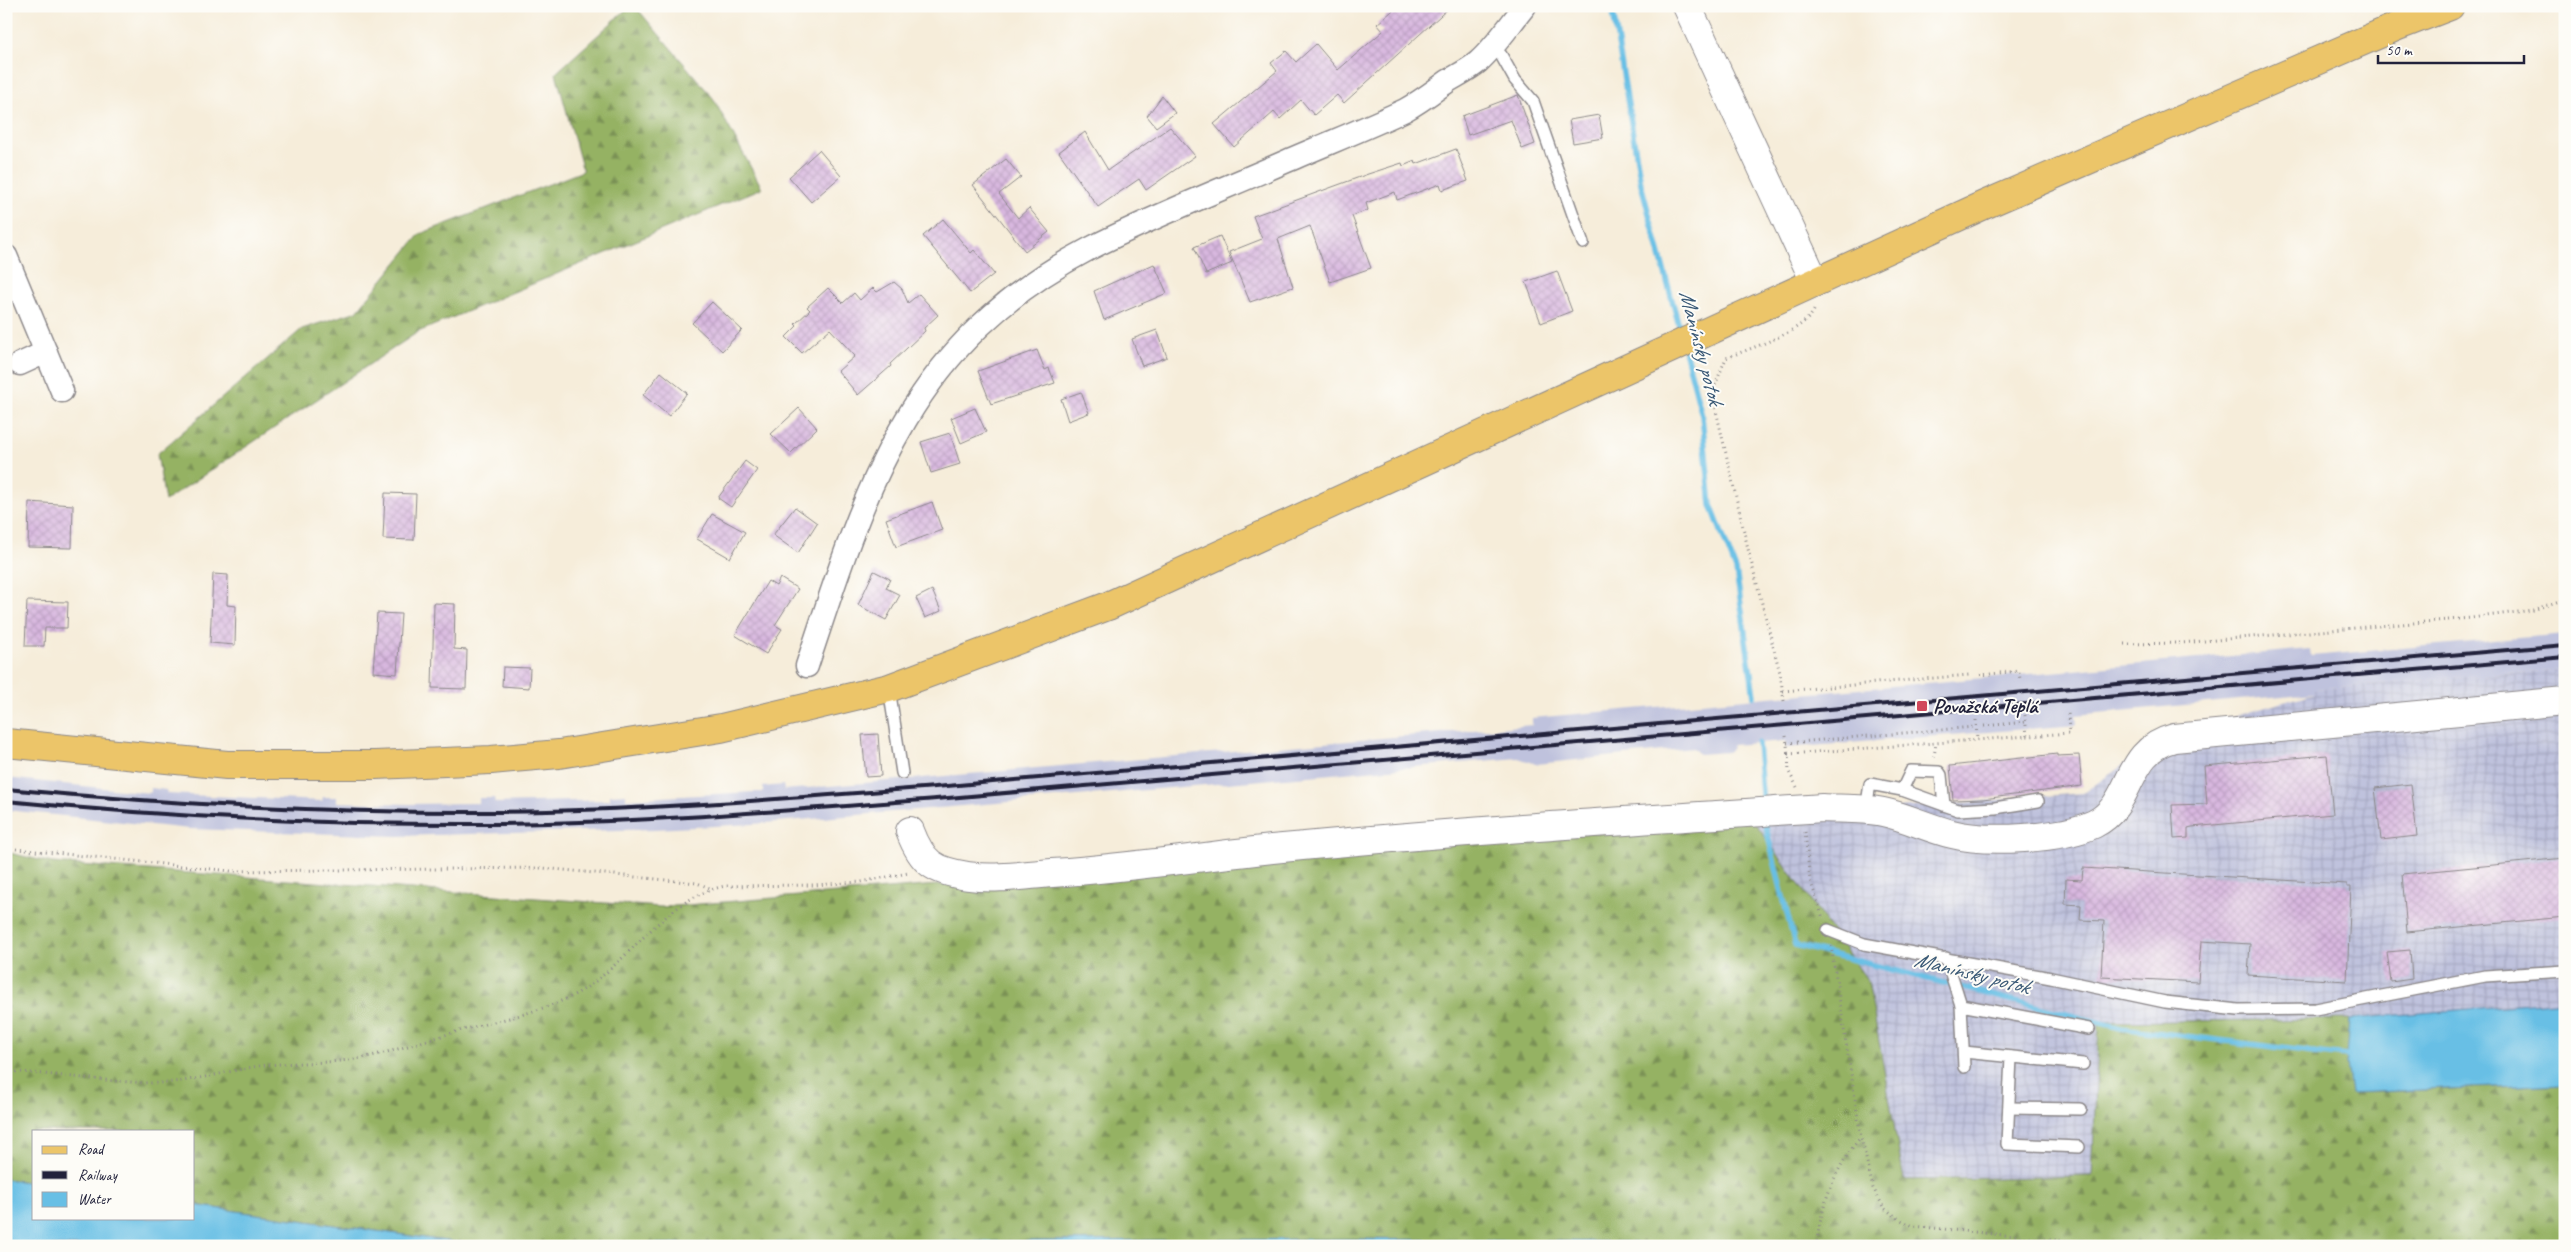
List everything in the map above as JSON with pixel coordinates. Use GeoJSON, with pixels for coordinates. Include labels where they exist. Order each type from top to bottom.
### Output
{"type":"FeatureCollection","features":[{"type":"Feature","properties":{"kind":"main road"},"geometry":{"type":"LineString","coordinates":[[6,743],[227,764],[375,765],[491,760],[568,753],[721,728],[890,688],[1108,606],[2011,193],[2398,26],[2450,6]]}},
{"type":"Feature","properties":{"kind":"street"},"geometry":{"type":"LineString","coordinates":[[807,666],[841,560],[864,501],[893,441],[912,406],[935,374],[958,346],[986,319],[1021,291],[1090,249],[1408,108],[1479,61],[1525,6]]}},
{"type":"Feature","properties":{"kind":"street"},"geometry":{"type":"LineString","coordinates":[[1687,6],[1815,282]]}},
{"type":"Feature","properties":{"kind":"street"},"geometry":{"type":"LineString","coordinates":[[6,256],[62,391]]}},
{"type":"Feature","properties":{"kind":"street"},"geometry":{"type":"LineString","coordinates":[[20,364],[46,352]]}},
{"type":"Feature","properties":{"kind":"street"},"geometry":{"type":"LineString","coordinates":[[910,831],[916,848],[924,859],[935,868],[969,876],[1010,876],[1109,869],[1282,848],[1794,810],[1866,810],[1896,816],[1953,835],[1975,838],[2036,837],[2079,829],[2103,818],[2117,803],[2144,754],[2162,741],[2174,738],[2565,701]]}},
{"type":"Feature","properties":{"kind":"lane"},"geometry":{"type":"LineString","coordinates":[[1492,45],[1515,80],[1533,101],[1583,243]]}},
{"type":"Feature","properties":{"kind":"lane"},"geometry":{"type":"LineString","coordinates":[[890,688],[902,773]]}},
{"type":"Feature","properties":{"kind":"lane"},"geometry":{"type":"LineString","coordinates":[[1902,790],[1911,771],[1939,772],[1941,775],[1944,805]]}},
{"type":"Feature","properties":{"kind":"lane"},"geometry":{"type":"LineString","coordinates":[[1866,810],[1870,784],[1902,790],[1944,805],[1969,810],[2038,801]]}},
{"type":"Feature","properties":{"kind":"lane"},"geometry":{"type":"LineString","coordinates":[[1828,930],[1864,944],[1946,958],[2165,1002],[2238,1010],[2288,1011],[2350,1004],[2486,976],[2565,971]]}},
{"type":"Feature","properties":{"kind":"lane"},"geometry":{"type":"LineString","coordinates":[[1946,958],[1961,1005],[1964,1067]]}},
{"type":"Feature","properties":{"kind":"lane"},"geometry":{"type":"LineString","coordinates":[[1961,1005],[2089,1029]]}},
{"type":"Feature","properties":{"kind":"lane"},"geometry":{"type":"LineString","coordinates":[[1964,1052],[2083,1064]]}},
{"type":"Feature","properties":{"kind":"lane"},"geometry":{"type":"LineString","coordinates":[[2011,1057],[2007,1144],[2079,1148]]}},
{"type":"Feature","properties":{"kind":"lane"},"geometry":{"type":"LineString","coordinates":[[2009,1108],[2081,1109]]}},
{"type":"Feature","properties":{"kind":"path"},"geometry":{"type":"LineString","coordinates":[[1784,701],[1712,393],[1726,358],[1800,327]]}},
{"type":"Feature","properties":{"kind":"path"},"geometry":{"type":"LineString","coordinates":[[2124,644],[2181,643],[2471,618],[2533,610],[2565,598]]}},
{"type":"Feature","properties":{"kind":"path"},"geometry":{"type":"LineString","coordinates":[[1980,674],[2019,671],[2020,680]]}},
{"type":"Feature","properties":{"kind":"path"},"geometry":{"type":"LineString","coordinates":[[1783,691],[1969,676]]}},
{"type":"Feature","properties":{"kind":"path"},"geometry":{"type":"LineString","coordinates":[[1788,754],[2070,733],[2068,711]]}},
{"type":"Feature","properties":{"kind":"path"},"geometry":{"type":"LineString","coordinates":[[2025,715],[2027,736]]}},
{"type":"Feature","properties":{"kind":"path"},"geometry":{"type":"LineString","coordinates":[[1976,720],[1977,740]]}},
{"type":"Feature","properties":{"kind":"path"},"geometry":{"type":"LineString","coordinates":[[1984,726],[2026,722]]}},
{"type":"Feature","properties":{"kind":"path"},"geometry":{"type":"LineString","coordinates":[[1787,743],[1974,726]]}},
{"type":"Feature","properties":{"kind":"path"},"geometry":{"type":"LineString","coordinates":[[1786,736],[1789,772],[1801,796],[1794,810],[1810,880],[1828,930],[1861,1137],[1874,1188],[1884,1208],[1899,1220],[1913,1226],[2116,1246]]}},
{"type":"Feature","properties":{"kind":"path"},"geometry":{"type":"LineString","coordinates":[[6,848],[231,871],[543,868],[697,883],[711,889]]}},
{"type":"Feature","properties":{"kind":"path"},"geometry":{"type":"LineString","coordinates":[[6,1071],[150,1083],[261,1066],[349,1060],[404,1049],[445,1035],[547,1007],[574,994],[600,977],[687,900],[711,889],[725,886],[814,885],[861,882],[935,868]]}},
{"type":"Feature","properties":{"kind":"path"},"geometry":{"type":"LineString","coordinates":[[1816,1246],[1820,1214],[1828,1189],[1844,1157],[1861,1137]]}},
{"type":"Feature","properties":{"kind":"shaded area"},"geometry":{"type":"Polygon","coordinates":[[[2565,634],[2565,669],[2315,689],[2315,693],[2076,715],[2077,725],[1786,748],[1785,741],[1733,745],[1728,752],[1699,754],[1693,748],[1537,764],[1518,758],[753,824],[655,829],[398,836],[190,829],[6,810],[6,778],[150,793],[151,788],[166,790],[167,794],[322,801],[323,797],[337,797],[337,802],[410,804],[479,803],[479,798],[494,798],[495,803],[610,800],[610,795],[626,794],[626,799],[763,792],[763,787],[783,785],[784,790],[1532,725],[1532,718],[2310,649],[2311,656],[2565,634]]]}},
{"type":"Feature","properties":{"kind":"shaded area"},"geometry":{"type":"Polygon","coordinates":[[[2565,669],[2565,1001],[2349,1019],[2099,1022],[2092,1177],[1904,1180],[1868,981],[1753,820],[2083,793],[2165,736],[2315,693],[2315,689],[2565,669]]]}},
{"type":"Feature","properties":{"kind":"green space"},"geometry":{"type":"Polygon","coordinates":[[[630,6],[635,6],[713,98],[762,188],[418,332],[165,501],[157,454],[302,329],[357,311],[420,234],[583,171],[556,73],[630,6]]]}},
{"type":"Feature","properties":{"kind":"green space"},"geometry":{"type":"Polygon","coordinates":[[[1753,820],[1868,981],[1904,1180],[2092,1176],[2099,1022],[2349,1019],[2352,1093],[2565,1084],[2565,1246],[1659,1246],[1625,1242],[1344,1239],[474,1245],[195,1205],[195,1130],[32,1130],[32,1183],[6,1179],[6,852],[52,863],[661,907],[1753,820]]]}},
{"type":"Feature","properties":{"kind":"water"},"geometry":{"type":"Polygon","coordinates":[[[2565,1001],[2565,1084],[2351,1093],[2346,1056],[2349,1019],[2565,1001]]]}},
{"type":"Feature","properties":{"kind":"water"},"geometry":{"type":"Polygon","coordinates":[[[6,1179],[32,1183],[32,1220],[195,1220],[195,1205],[474,1245],[1344,1239],[1625,1242],[1659,1246],[6,1246],[6,1179]]]}},
{"type":"Feature","properties":{"kind":"building"},"geometry":{"type":"Polygon","coordinates":[[[1398,6],[1451,6],[1344,103],[1337,95],[1314,115],[1301,100],[1280,119],[1274,112],[1234,147],[1214,124],[1277,71],[1271,63],[1286,51],[1296,62],[1316,44],[1338,70],[1383,31],[1377,24],[1398,6]]]}},
{"type":"Feature","properties":{"kind":"building"},"geometry":{"type":"Polygon","coordinates":[[[1518,95],[1535,144],[1522,149],[1511,120],[1468,135],[1462,116],[1518,95]]]}},
{"type":"Feature","properties":{"kind":"building"},"geometry":{"type":"Polygon","coordinates":[[[1162,96],[1175,113],[1156,127],[1147,116],[1162,96]]]}},
{"type":"Feature","properties":{"kind":"building"},"geometry":{"type":"Polygon","coordinates":[[[1599,115],[1603,138],[1573,143],[1569,120],[1599,115]]]}},
{"type":"Feature","properties":{"kind":"building"},"geometry":{"type":"Polygon","coordinates":[[[1170,127],[1195,156],[1146,190],[1139,179],[1098,207],[1059,152],[1085,132],[1108,170],[1170,127]]]}},
{"type":"Feature","properties":{"kind":"building"},"geometry":{"type":"Polygon","coordinates":[[[1456,149],[1468,181],[1442,190],[1440,184],[1397,200],[1395,192],[1366,203],[1368,210],[1352,216],[1371,268],[1330,282],[1310,226],[1278,239],[1293,287],[1250,302],[1229,252],[1262,239],[1253,216],[1368,174],[1402,163],[1403,166],[1415,161],[1416,164],[1456,149]]]}},
{"type":"Feature","properties":{"kind":"building"},"geometry":{"type":"Polygon","coordinates":[[[819,150],[841,176],[811,202],[789,177],[819,150]]]}},
{"type":"Feature","properties":{"kind":"building"},"geometry":{"type":"Polygon","coordinates":[[[1006,159],[1021,177],[999,194],[1018,218],[1029,208],[1049,232],[1025,251],[973,185],[1006,159]]]}},
{"type":"Feature","properties":{"kind":"building"},"geometry":{"type":"Polygon","coordinates":[[[943,219],[971,253],[974,250],[994,274],[970,293],[923,236],[943,219]]]}},
{"type":"Feature","properties":{"kind":"building"},"geometry":{"type":"Polygon","coordinates":[[[1220,236],[1232,263],[1206,274],[1194,247],[1220,236]]]}},
{"type":"Feature","properties":{"kind":"building"},"geometry":{"type":"Polygon","coordinates":[[[1154,264],[1167,293],[1104,320],[1094,291],[1154,264]]]}},
{"type":"Feature","properties":{"kind":"building"},"geometry":{"type":"Polygon","coordinates":[[[1557,271],[1572,311],[1541,323],[1526,282],[1557,271]]]}},
{"type":"Feature","properties":{"kind":"building"},"geometry":{"type":"Polygon","coordinates":[[[894,282],[902,289],[908,303],[919,294],[938,315],[924,328],[925,331],[890,364],[891,366],[858,395],[838,371],[855,356],[830,329],[802,353],[786,337],[797,326],[795,324],[810,310],[807,307],[828,288],[843,303],[854,293],[860,300],[873,288],[877,292],[894,282]]]}},
{"type":"Feature","properties":{"kind":"building"},"geometry":{"type":"Polygon","coordinates":[[[712,302],[742,330],[722,351],[692,323],[712,302]]]}},
{"type":"Feature","properties":{"kind":"building"},"geometry":{"type":"Polygon","coordinates":[[[1157,330],[1167,357],[1142,366],[1132,339],[1157,330]]]}},
{"type":"Feature","properties":{"kind":"building"},"geometry":{"type":"Polygon","coordinates":[[[1037,350],[1045,370],[1049,368],[1055,383],[991,404],[978,371],[1037,350]]]}},
{"type":"Feature","properties":{"kind":"building"},"geometry":{"type":"Polygon","coordinates":[[[661,372],[687,393],[669,416],[643,395],[661,372]]]}},
{"type":"Feature","properties":{"kind":"building"},"geometry":{"type":"Polygon","coordinates":[[[1081,392],[1089,413],[1068,421],[1061,399],[1081,392]]]}},
{"type":"Feature","properties":{"kind":"building"},"geometry":{"type":"Polygon","coordinates":[[[799,408],[817,428],[791,453],[771,434],[799,408]]]}},
{"type":"Feature","properties":{"kind":"building"},"geometry":{"type":"Polygon","coordinates":[[[975,408],[986,432],[961,443],[951,418],[975,408]]]}},
{"type":"Feature","properties":{"kind":"building"},"geometry":{"type":"Polygon","coordinates":[[[950,433],[960,464],[931,473],[921,442],[950,433]]]}},
{"type":"Feature","properties":{"kind":"building"},"geometry":{"type":"Polygon","coordinates":[[[745,461],[757,470],[731,507],[718,498],[745,461]]]}},
{"type":"Feature","properties":{"kind":"building"},"geometry":{"type":"Polygon","coordinates":[[[385,493],[416,494],[414,540],[383,539],[385,493]]]}},
{"type":"Feature","properties":{"kind":"building"},"geometry":{"type":"Polygon","coordinates":[[[29,502],[73,505],[72,548],[28,547],[29,502]]]}},
{"type":"Feature","properties":{"kind":"building"},"geometry":{"type":"Polygon","coordinates":[[[932,502],[942,530],[896,547],[886,519],[932,502]]]}},
{"type":"Feature","properties":{"kind":"building"},"geometry":{"type":"Polygon","coordinates":[[[795,507],[817,523],[798,553],[773,535],[795,507]]]}},
{"type":"Feature","properties":{"kind":"building"},"geometry":{"type":"Polygon","coordinates":[[[712,514],[745,532],[730,558],[697,539],[712,514]]]}},
{"type":"Feature","properties":{"kind":"building"},"geometry":{"type":"Polygon","coordinates":[[[874,571],[890,579],[886,588],[900,595],[886,620],[858,605],[874,571]]]}},
{"type":"Feature","properties":{"kind":"building"},"geometry":{"type":"Polygon","coordinates":[[[213,574],[228,575],[227,605],[236,606],[235,645],[210,643],[213,574]]]}},
{"type":"Feature","properties":{"kind":"building"},"geometry":{"type":"Polygon","coordinates":[[[780,578],[798,589],[775,625],[782,629],[766,654],[735,635],[768,581],[776,586],[780,578]]]}},
{"type":"Feature","properties":{"kind":"building"},"geometry":{"type":"Polygon","coordinates":[[[932,590],[941,611],[925,618],[916,598],[932,590]]]}},
{"type":"Feature","properties":{"kind":"building"},"geometry":{"type":"Polygon","coordinates":[[[27,601],[68,602],[67,628],[45,628],[44,646],[25,646],[27,601]]]}},
{"type":"Feature","properties":{"kind":"building"},"geometry":{"type":"Polygon","coordinates":[[[434,603],[455,604],[454,649],[467,650],[466,689],[432,688],[434,603]]]}},
{"type":"Feature","properties":{"kind":"building"},"geometry":{"type":"Polygon","coordinates":[[[377,613],[401,614],[397,674],[373,672],[377,613]]]}},
{"type":"Feature","properties":{"kind":"building"},"geometry":{"type":"Polygon","coordinates":[[[503,667],[530,668],[529,688],[502,686],[503,667]]]}},
{"type":"Feature","properties":{"kind":"building"},"geometry":{"type":"Polygon","coordinates":[[[878,734],[881,776],[866,777],[862,735],[878,734]]]}},
{"type":"Feature","properties":{"kind":"building"},"geometry":{"type":"Polygon","coordinates":[[[2057,754],[2057,756],[2079,755],[2082,786],[1983,799],[1953,800],[1950,766],[2057,754]]]}},
{"type":"Feature","properties":{"kind":"building"},"geometry":{"type":"Polygon","coordinates":[[[2327,755],[2333,814],[2192,827],[2188,828],[2188,838],[2174,839],[2172,805],[2207,804],[2204,766],[2327,755]]]}},
{"type":"Feature","properties":{"kind":"building"},"geometry":{"type":"Polygon","coordinates":[[[2411,784],[2417,836],[2381,840],[2375,788],[2411,784]]]}},
{"type":"Feature","properties":{"kind":"building"},"geometry":{"type":"Polygon","coordinates":[[[2565,858],[2565,917],[2407,932],[2402,874],[2565,858]]]}},
{"type":"Feature","properties":{"kind":"building"},"geometry":{"type":"Polygon","coordinates":[[[2083,868],[2347,884],[2347,887],[2351,887],[2347,981],[2248,975],[2250,944],[2201,941],[2198,982],[2101,977],[2104,921],[2080,920],[2081,905],[2065,904],[2066,879],[2082,880],[2083,868]]]}},
{"type":"Feature","properties":{"kind":"building"},"geometry":{"type":"Polygon","coordinates":[[[2410,950],[2412,979],[2391,982],[2387,952],[2410,950]]]}},
{"type":"Feature","properties":{"kind":"waterway","name":"Manínsky potok"},"geometry":{"type":"LineString","coordinates":[[1612,6],[1641,184],[1682,337]]}},
{"type":"Feature","properties":{"kind":"waterway","name":"Manínsky potok"},"geometry":{"type":"LineString","coordinates":[[1685,350],[1702,416],[1711,505],[1736,570],[1754,696]]}},
{"type":"Feature","properties":{"kind":"waterway","name":"Manínsky potok"},"geometry":{"type":"LineString","coordinates":[[1758,743],[1763,806]]}},
{"type":"Feature","properties":{"kind":"waterway","name":"Manínsky potok"},"geometry":{"type":"LineString","coordinates":[[1764,820],[1795,945],[2121,1028],[2346,1056]]}},
{"type":"Feature","properties":{"kind":"railway"},"geometry":{"type":"LineString","coordinates":[[6,789],[187,803],[367,811],[488,812],[660,806],[947,786],[2565,645]]}},
{"type":"Feature","properties":{"kind":"railway"},"geometry":{"type":"LineString","coordinates":[[6,801],[187,816],[368,823],[489,824],[661,818],[948,798],[2565,657]]}},
{"type":"Feature","properties":{"kind":"place","name":"Považská Teplá"},"geometry":{"type":"Point","coordinates":[1922,706]}}]}
